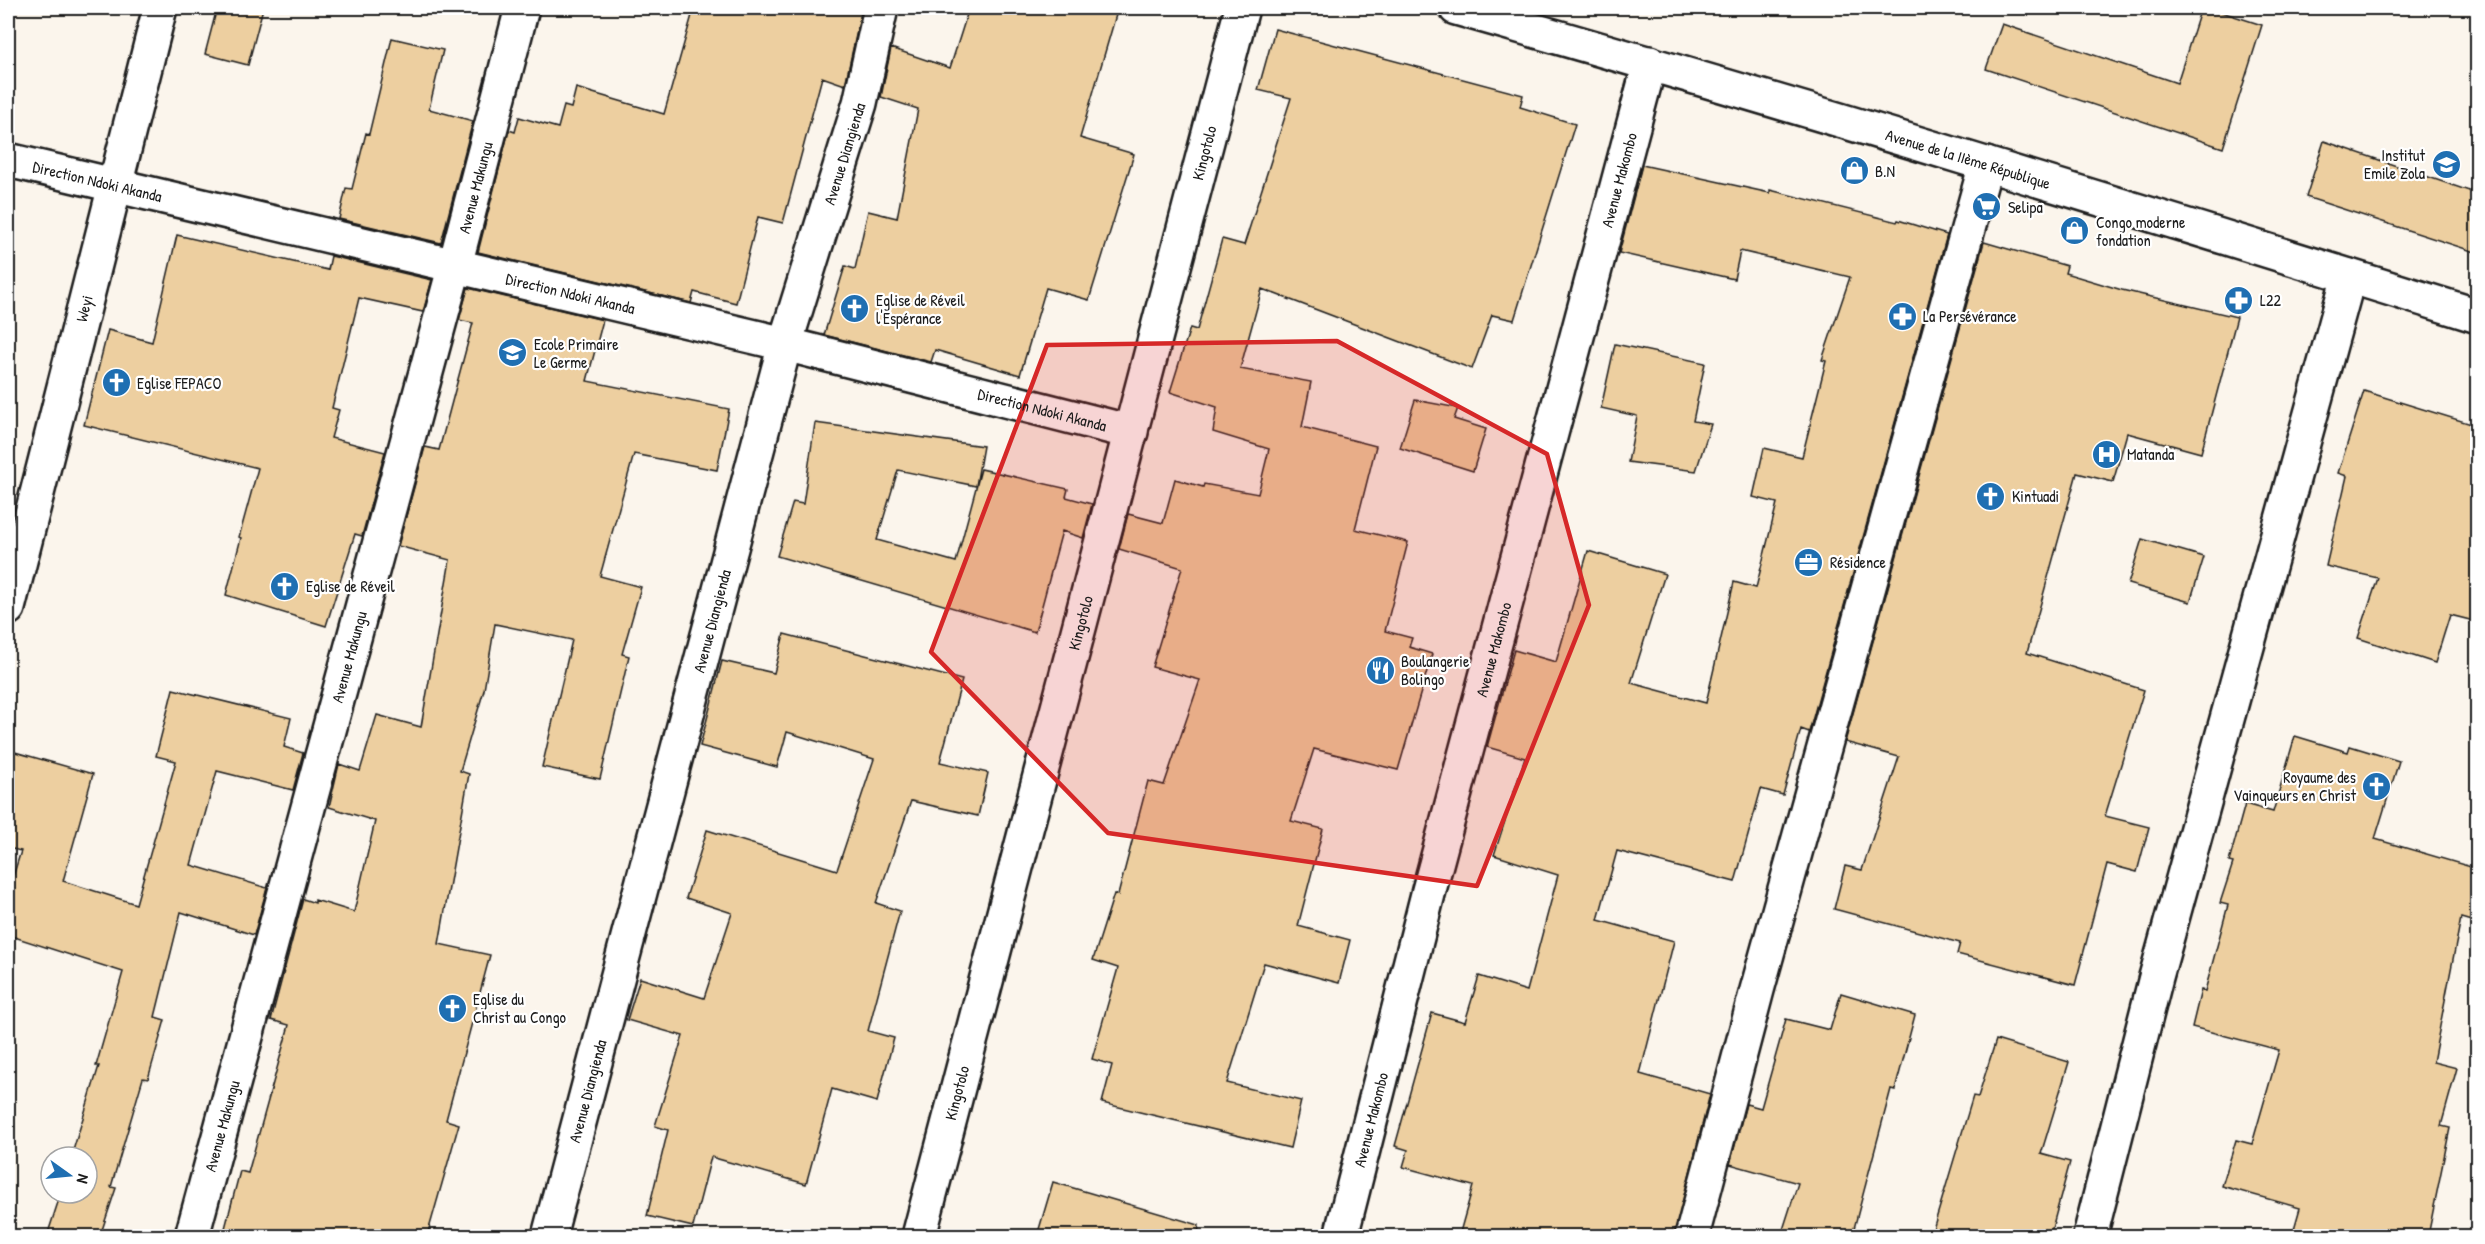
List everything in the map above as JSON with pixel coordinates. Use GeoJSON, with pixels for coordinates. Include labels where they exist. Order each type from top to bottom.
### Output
{"type":"FeatureCollection","features":[{"type":"Feature","properties":{"kind":"street","name":"Weyi"},"geometry":{"type":"LineString","coordinates":[[8,608],[113,185],[160,8]]}},
{"type":"Feature","properties":{"kind":"street","name":"Avenue Makungu"},"geometry":{"type":"LineString","coordinates":[[192,1236],[455,265],[522,8]]}},
{"type":"Feature","properties":{"kind":"street","name":"Avenue Diangienda"},"geometry":{"type":"LineString","coordinates":[[549,1236],[785,344],[860,103],[881,8]]}},
{"type":"Feature","properties":{"kind":"street","name":"Kingotolo"},"geometry":{"type":"LineString","coordinates":[[919,1236],[1242,8]]}},
{"type":"Feature","properties":{"kind":"street","name":"Avenue de la IIème République"},"geometry":{"type":"LineString","coordinates":[[1456,8],[1650,63],[1986,164],[2478,316]]}},
{"type":"Feature","properties":{"kind":"street","name":"Avenue Makombo"},"geometry":{"type":"LineString","coordinates":[[1341,1236],[1428,894],[1650,63]]}},
{"type":"Feature","properties":{"kind":"street","name":"Direction Ndoki Akanda"},"geometry":{"type":"LineString","coordinates":[[8,160],[785,344],[1131,432]]}},
{"type":"Feature","properties":{"kind":"street"},"geometry":{"type":"LineString","coordinates":[[1692,1236],[1757,990],[1986,164]]}},
{"type":"Feature","properties":{"kind":"street"},"geometry":{"type":"LineString","coordinates":[[2090,1236],[2156,977],[2349,276]]}},
{"type":"Feature","properties":{"kind":"highlighted area"},"geometry":{"type":"Polygon","coordinates":[[[1337,341],[1547,454],[1589,605],[1477,886],[1108,833],[931,652],[1047,345],[1337,341]]]}},
{"type":"Feature","properties":{"kind":"building"},"geometry":{"type":"Polygon","coordinates":[[[217,8],[263,8],[248,65],[205,54],[217,8]]]}},
{"type":"Feature","properties":{"kind":"building"},"geometry":{"type":"Polygon","coordinates":[[[694,8],[862,8],[845,85],[822,77],[783,223],[758,217],[736,303],[694,292],[691,303],[478,252],[509,130],[515,132],[519,117],[558,128],[564,106],[571,108],[576,88],[664,114],[694,8]]]}},
{"type":"Feature","properties":{"kind":"building"},"geometry":{"type":"Polygon","coordinates":[[[969,8],[1118,8],[1080,138],[1134,154],[1089,300],[1046,288],[1020,375],[935,350],[931,362],[824,335],[845,266],[855,269],[868,211],[897,218],[918,109],[881,97],[891,48],[950,68],[969,8]]]}},
{"type":"Feature","properties":{"kind":"building"},"geometry":{"type":"Polygon","coordinates":[[[2201,8],[2209,8],[2262,25],[2223,148],[1986,69],[2002,24],[2177,83],[2201,8]]]}},
{"type":"Feature","properties":{"kind":"building"},"geometry":{"type":"Polygon","coordinates":[[[1275,29],[1523,95],[1520,107],[1575,124],[1514,320],[1492,315],[1472,369],[1262,289],[1240,369],[1311,382],[1302,427],[1376,446],[1355,529],[1408,542],[1385,631],[1412,638],[1409,647],[1432,654],[1398,770],[1314,749],[1291,821],[1323,829],[1298,926],[1350,940],[1339,983],[1264,963],[1227,1083],[1301,1101],[1290,1148],[1102,1103],[1112,1065],[1092,1059],[1118,968],[1093,960],[1114,894],[1118,895],[1148,781],[1164,785],[1200,680],[1152,667],[1182,568],[1119,549],[1128,514],[1163,523],[1175,479],[1203,487],[1204,484],[1258,494],[1269,449],[1213,432],[1217,407],[1170,392],[1190,328],[1197,330],[1222,239],[1244,245],[1291,98],[1258,90],[1275,29]]]}},
{"type":"Feature","properties":{"kind":"building"},"geometry":{"type":"Polygon","coordinates":[[[392,38],[443,50],[429,109],[473,121],[441,243],[339,219],[346,188],[352,189],[366,133],[369,134],[392,38]]]}},
{"type":"Feature","properties":{"kind":"building"},"geometry":{"type":"Polygon","coordinates":[[[2324,141],[2478,194],[2478,253],[2306,197],[2324,141]]]}},
{"type":"Feature","properties":{"kind":"building"},"geometry":{"type":"Polygon","coordinates":[[[1642,165],[1770,193],[1770,190],[1897,222],[1898,220],[1947,235],[1809,732],[1801,729],[1783,795],[1761,789],[1735,882],[1617,851],[1598,920],[1674,941],[1640,1074],[1710,1094],[1674,1236],[1459,1236],[1473,1186],[1403,1167],[1408,1150],[1395,1146],[1432,1013],[1465,1022],[1479,976],[1527,991],[1558,875],[1494,855],[1525,758],[1487,747],[1514,650],[1556,662],[1588,551],[1665,574],[1631,683],[1706,703],[1734,582],[1756,588],[1777,503],[1753,497],[1764,448],[1802,457],[1826,361],[1822,360],[1850,277],[1740,251],[1734,279],[1619,253],[1642,165]]]}},
{"type":"Feature","properties":{"kind":"building"},"geometry":{"type":"Polygon","coordinates":[[[177,235],[328,270],[331,256],[432,280],[423,312],[359,298],[332,408],[339,410],[331,438],[385,452],[362,536],[355,534],[326,626],[226,595],[258,468],[84,425],[108,330],[152,342],[177,235]]]}},
{"type":"Feature","properties":{"kind":"building"},"geometry":{"type":"Polygon","coordinates":[[[1984,242],[2067,266],[2065,273],[2122,290],[2237,317],[2201,453],[2127,433],[2113,482],[2077,473],[2027,653],[2144,690],[2105,816],[2149,827],[2137,872],[2107,864],[2075,985],[1957,954],[1960,943],[1834,909],[1845,866],[1862,870],[1899,757],[1845,742],[1984,242]]]}},
{"type":"Feature","properties":{"kind":"building"},"geometry":{"type":"Polygon","coordinates":[[[468,288],[603,320],[587,381],[729,409],[717,470],[634,454],[600,576],[641,587],[622,654],[629,656],[600,779],[542,767],[572,640],[495,624],[484,690],[460,771],[469,774],[439,944],[490,955],[446,1120],[459,1124],[427,1236],[223,1236],[240,1171],[248,1173],[289,1025],[271,1020],[303,899],[315,903],[315,900],[354,912],[375,821],[329,807],[339,764],[360,771],[377,715],[421,727],[450,560],[398,546],[425,447],[439,450],[473,323],[459,320],[468,288]]]}},
{"type":"Feature","properties":{"kind":"building"},"geometry":{"type":"Polygon","coordinates":[[[1615,344],[1705,363],[1693,421],[1711,424],[1696,471],[1628,462],[1637,416],[1601,408],[1615,344]]]}},
{"type":"Feature","properties":{"kind":"building"},"geometry":{"type":"Polygon","coordinates":[[[2364,391],[2478,426],[2478,622],[2450,615],[2435,663],[2358,638],[2378,578],[2326,566],[2347,476],[2338,473],[2364,391]]]}},
{"type":"Feature","properties":{"kind":"building"},"geometry":{"type":"Polygon","coordinates":[[[1415,400],[1458,408],[1454,419],[1486,429],[1473,471],[1400,448],[1415,400]]]}},
{"type":"Feature","properties":{"kind":"building"},"geometry":{"type":"Polygon","coordinates":[[[815,423],[983,446],[976,486],[898,470],[877,540],[956,562],[981,469],[1068,489],[1066,497],[1092,504],[1083,538],[1062,531],[1035,632],[777,556],[793,502],[803,504],[815,423]]]}},
{"type":"Feature","properties":{"kind":"building"},"geometry":{"type":"Polygon","coordinates":[[[2142,539],[2204,557],[2190,602],[2128,584],[2142,539]]]}},
{"type":"Feature","properties":{"kind":"building"},"geometry":{"type":"Polygon","coordinates":[[[784,634],[962,680],[940,762],[988,773],[978,816],[911,801],[876,903],[900,911],[868,1031],[894,1038],[877,1102],[832,1089],[806,1184],[711,1157],[693,1227],[647,1216],[668,1130],[655,1126],[683,1036],[627,1020],[640,978],[704,998],[732,913],[686,898],[707,830],[837,870],[874,759],[787,732],[777,767],[700,746],[722,661],[774,673],[784,634]]]}},
{"type":"Feature","properties":{"kind":"building"},"geometry":{"type":"Polygon","coordinates":[[[173,689],[291,718],[284,747],[303,753],[293,790],[217,771],[191,865],[267,888],[254,935],[181,912],[155,1017],[165,1020],[148,1079],[143,1078],[111,1187],[116,1188],[100,1236],[47,1236],[57,1205],[99,1205],[99,1145],[75,1145],[99,1066],[96,1066],[123,972],[8,935],[8,892],[21,851],[8,848],[8,750],[93,774],[63,881],[136,904],[176,761],[156,756],[173,689]]]}},
{"type":"Feature","properties":{"kind":"building"},"geometry":{"type":"Polygon","coordinates":[[[2295,736],[2348,752],[2350,746],[2399,761],[2375,839],[2478,869],[2478,923],[2461,918],[2433,1062],[2457,1068],[2441,1126],[2450,1128],[2428,1236],[2292,1236],[2300,1208],[2222,1186],[2236,1140],[2252,1144],[2279,1050],[2192,1027],[2201,990],[2205,991],[2228,905],[2220,903],[2233,863],[2229,862],[2245,804],[2273,812],[2295,736]]]}},
{"type":"Feature","properties":{"kind":"building"},"geometry":{"type":"Polygon","coordinates":[[[1841,993],[1915,1015],[1895,1090],[1891,1089],[1852,1236],[1781,1236],[1798,1183],[1730,1164],[1746,1104],[1761,1108],[1786,1019],[1830,1030],[1841,993]]]}},
{"type":"Feature","properties":{"kind":"building"},"geometry":{"type":"Polygon","coordinates":[[[1996,1040],[2069,1062],[2041,1154],[2070,1162],[2050,1236],[1931,1236],[1973,1096],[1978,1097],[1996,1040]]]}},
{"type":"Feature","properties":{"kind":"building"},"geometry":{"type":"Polygon","coordinates":[[[1053,1182],[1199,1225],[1198,1236],[1037,1236],[1053,1182]]]}},
{"type":"Feature","properties":{"kind":"place","name":"Institut Emile Zola"},"geometry":{"type":"Point","coordinates":[2446,164]}},
{"type":"Feature","properties":{"kind":"place","name":"B.N"},"geometry":{"type":"Point","coordinates":[1854,171]}},
{"type":"Feature","properties":{"kind":"place","name":"Selipa"},"geometry":{"type":"Point","coordinates":[1987,207]}},
{"type":"Feature","properties":{"kind":"place","name":"Congo moderne fondation"},"geometry":{"type":"Point","coordinates":[2075,231]}},
{"type":"Feature","properties":{"kind":"place","name":"L22"},"geometry":{"type":"Point","coordinates":[2239,300]}},
{"type":"Feature","properties":{"kind":"place","name":"Eglise de Réveil l'Espérance"},"geometry":{"type":"Point","coordinates":[855,309]}},
{"type":"Feature","properties":{"kind":"place","name":"La Persévérance"},"geometry":{"type":"Point","coordinates":[1902,316]}},
{"type":"Feature","properties":{"kind":"place","name":"Ecole Primaire Le Germe"},"geometry":{"type":"Point","coordinates":[513,353]}},
{"type":"Feature","properties":{"kind":"place","name":"Eglise FEPACO"},"geometry":{"type":"Point","coordinates":[116,383]}},
{"type":"Feature","properties":{"kind":"place","name":"Matanda"},"geometry":{"type":"Point","coordinates":[2106,454]}},
{"type":"Feature","properties":{"kind":"place","name":"Kintuadi"},"geometry":{"type":"Point","coordinates":[1991,496]}},
{"type":"Feature","properties":{"kind":"place","name":"Résidence"},"geometry":{"type":"Point","coordinates":[1809,562]}},
{"type":"Feature","properties":{"kind":"place","name":"Eglise de Réveil"},"geometry":{"type":"Point","coordinates":[285,586]}},
{"type":"Feature","properties":{"kind":"place","name":"Boulangerie Bolingo"},"geometry":{"type":"Point","coordinates":[1380,670]}},
{"type":"Feature","properties":{"kind":"place","name":"Royaume des Vainqueurs en Christ"},"geometry":{"type":"Point","coordinates":[2377,786]}},
{"type":"Feature","properties":{"kind":"place","name":"Eglise du Christ au Congo"},"geometry":{"type":"Point","coordinates":[452,1008]}}]}
